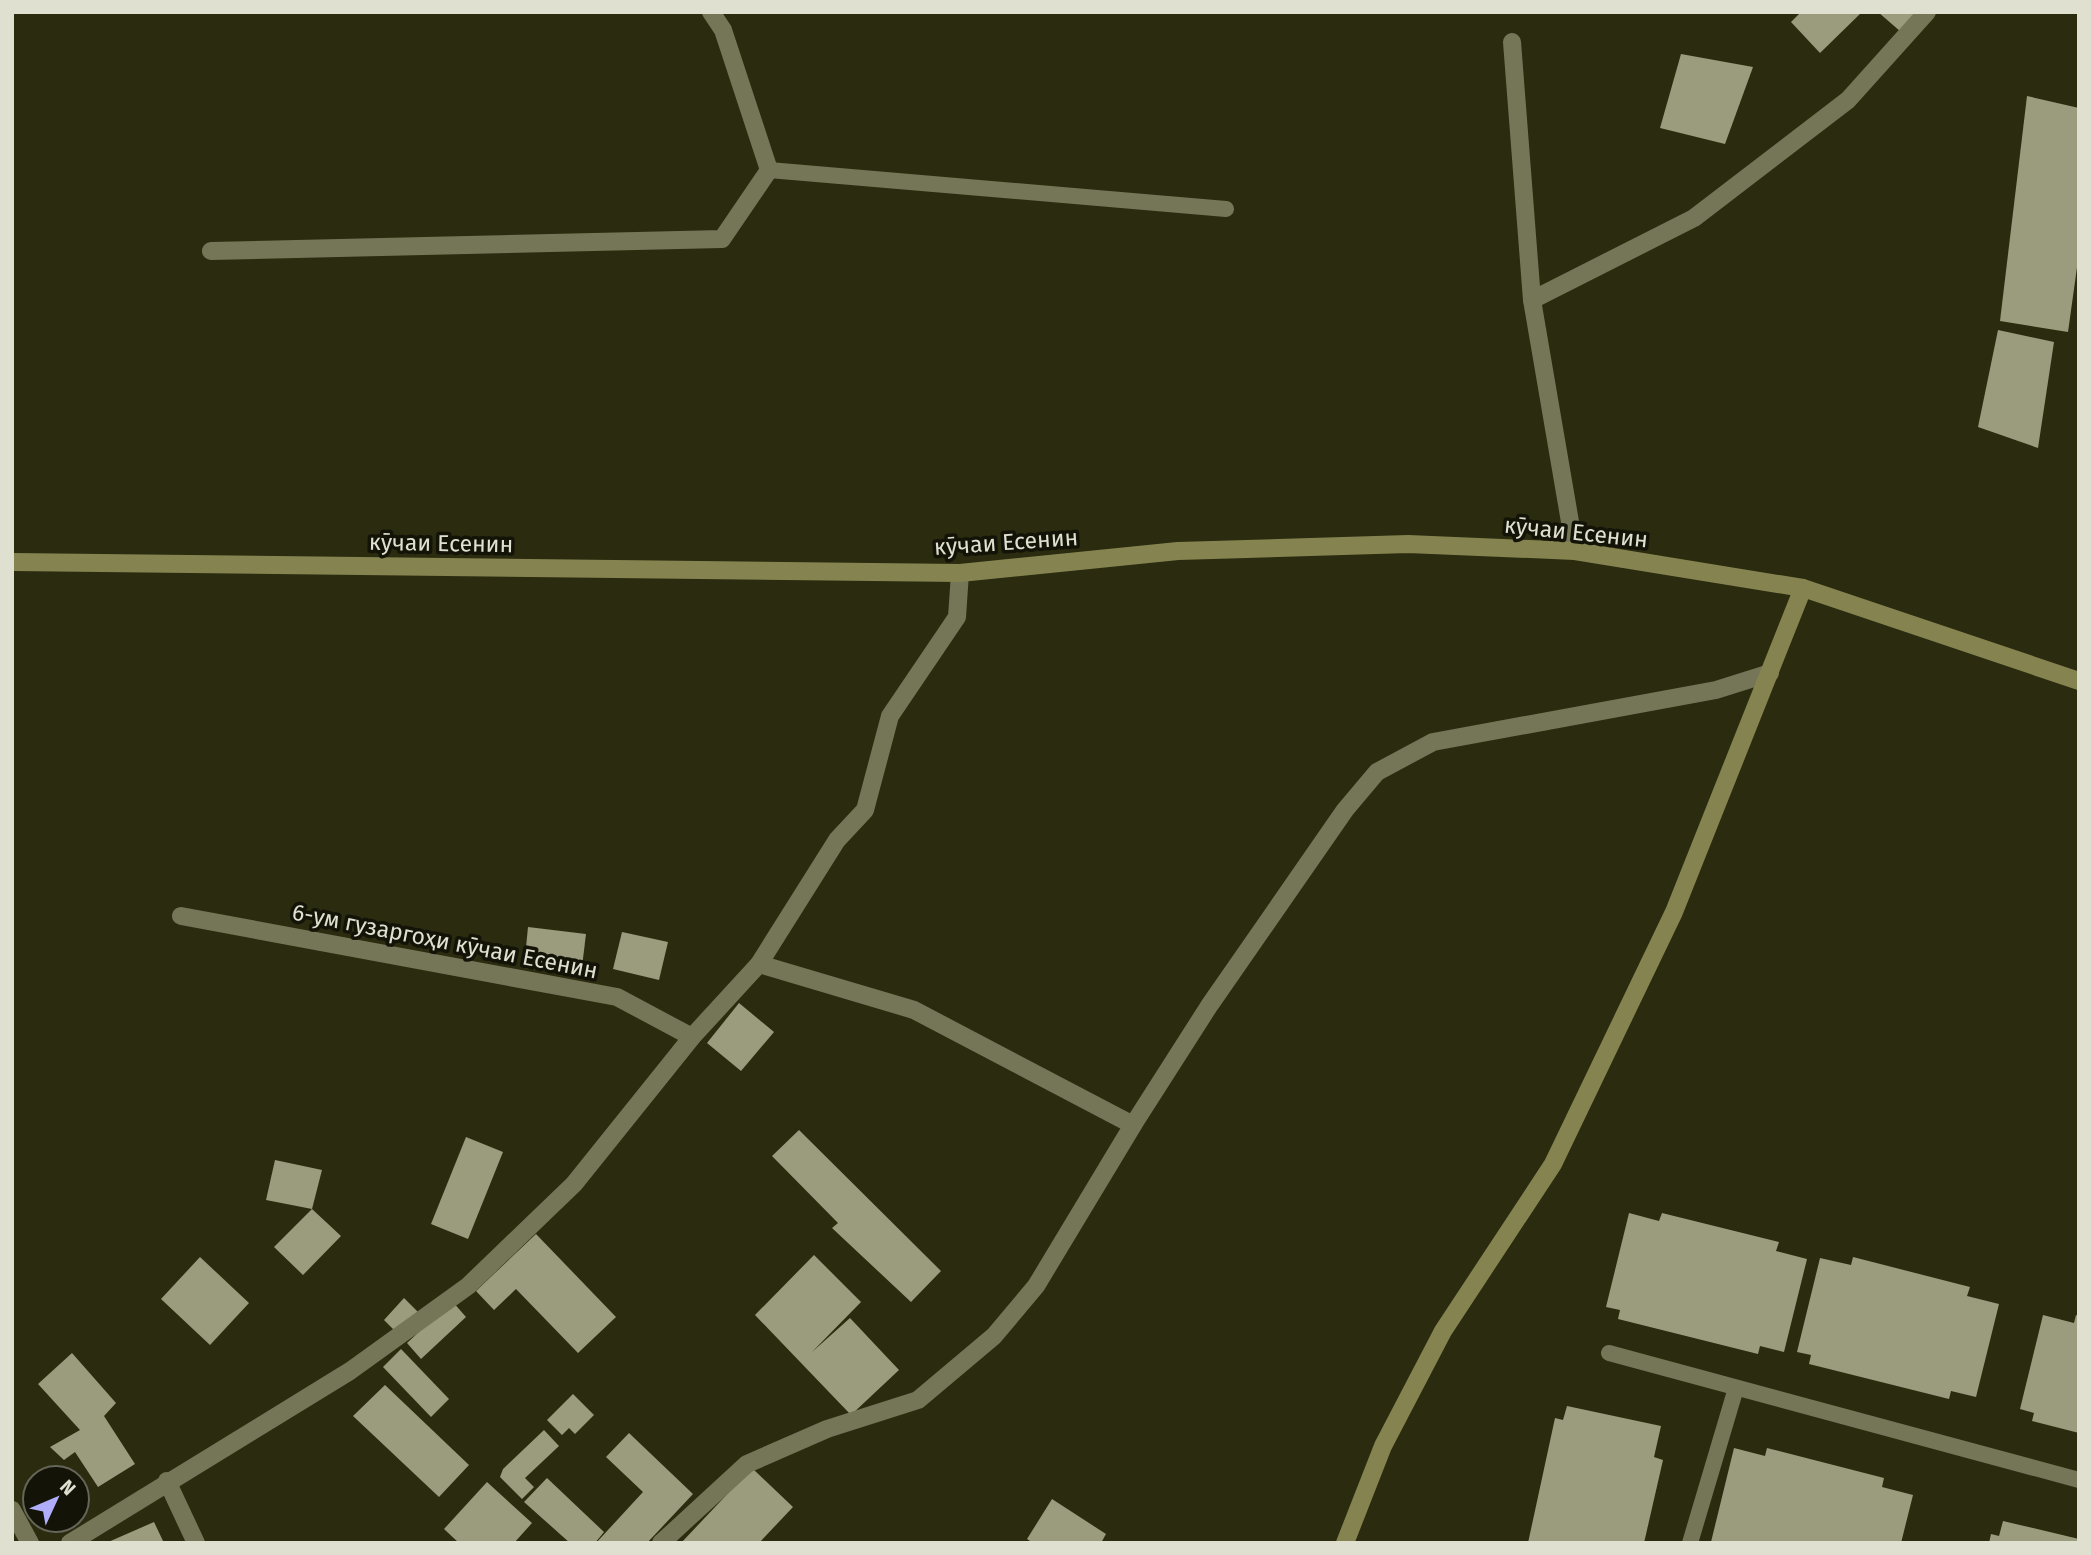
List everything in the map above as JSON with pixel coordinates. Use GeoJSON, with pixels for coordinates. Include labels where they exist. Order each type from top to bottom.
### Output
{"type":"FeatureCollection","features":[{"type":"Feature","properties":{"kind":"street"},"geometry":{"type":"LineString","coordinates":[[211,251],[722,239],[769,170],[723,30],[711,12]]}},
{"type":"Feature","properties":{"kind":"street"},"geometry":{"type":"LineString","coordinates":[[1532,300],[1694,218],[1848,100],[1927,12]]}},
{"type":"Feature","properties":{"kind":"street"},"geometry":{"type":"LineString","coordinates":[[1512,41],[1532,300],[1576,551]]}},
{"type":"Feature","properties":{"kind":"street","name":"кӯчаи Есенин"},"geometry":{"type":"LineString","coordinates":[[12,562],[960,573],[1178,551],[1408,544],[1576,551],[1803,587],[2079,681]]}},
{"type":"Feature","properties":{"kind":"street"},"geometry":{"type":"LineString","coordinates":[[70,1543],[167,1481],[351,1371],[468,1286],[574,1184],[692,1037],[759,964],[837,840],[865,810],[890,716],[957,617],[960,573]]}},
{"type":"Feature","properties":{"kind":"street"},"geometry":{"type":"LineString","coordinates":[[1345,1543],[1384,1446],[1443,1331],[1553,1164],[1674,912],[1803,587]]}},
{"type":"Feature","properties":{"kind":"street"},"geometry":{"type":"LineString","coordinates":[[661,1543],[747,1464],[827,1429],[918,1400],[994,1336],[1036,1286],[1133,1125],[1209,1006],[1337,821],[1377,772],[1433,742],[1716,690],[1770,673]]}},
{"type":"Feature","properties":{"kind":"street","name":"6-ум гузаргоҳи кӯчаи Есенин"},"geometry":{"type":"LineString","coordinates":[[181,916],[617,997],[692,1037]]}},
{"type":"Feature","properties":{"kind":"street"},"geometry":{"type":"LineString","coordinates":[[759,964],[914,1010],[1133,1125]]}},
{"type":"Feature","properties":{"kind":"street"},"geometry":{"type":"LineString","coordinates":[[167,1481],[196,1543]]}},
{"type":"Feature","properties":{"kind":"street"},"geometry":{"type":"LineString","coordinates":[[12,1510],[30,1543]]}},
{"type":"Feature","properties":{"kind":"lane"},"geometry":{"type":"LineString","coordinates":[[769,170],[1226,209]]}},
{"type":"Feature","properties":{"kind":"lane"},"geometry":{"type":"LineString","coordinates":[[1609,1353],[2079,1480]]}},
{"type":"Feature","properties":{"kind":"lane"},"geometry":{"type":"LineString","coordinates":[[1690,1543],[1736,1388]]}},
{"type":"Feature","properties":{"kind":"building"},"geometry":{"type":"Polygon","coordinates":[[[1801,12],[1862,12],[1820,53],[1791,22],[1801,12]]]}},
{"type":"Feature","properties":{"kind":"building"},"geometry":{"type":"Polygon","coordinates":[[[1878,12],[1917,12],[1901,32],[1878,12]]]}},
{"type":"Feature","properties":{"kind":"building"},"geometry":{"type":"Polygon","coordinates":[[[1681,54],[1753,67],[1725,144],[1660,128],[1681,54]]]}},
{"type":"Feature","properties":{"kind":"building"},"geometry":{"type":"Polygon","coordinates":[[[2027,96],[2079,108],[2079,253],[2068,332],[2000,321],[2027,96]]]}},
{"type":"Feature","properties":{"kind":"building"},"geometry":{"type":"Polygon","coordinates":[[[1998,330],[2054,342],[2038,448],[1978,427],[1998,330]]]}},
{"type":"Feature","properties":{"kind":"building"},"geometry":{"type":"Polygon","coordinates":[[[528,927],[586,934],[581,975],[524,968],[528,927]]]}},
{"type":"Feature","properties":{"kind":"building"},"geometry":{"type":"Polygon","coordinates":[[[622,932],[668,942],[659,980],[613,969],[622,932]]]}},
{"type":"Feature","properties":{"kind":"building"},"geometry":{"type":"Polygon","coordinates":[[[739,1003],[774,1032],[741,1071],[707,1043],[739,1003]]]}},
{"type":"Feature","properties":{"kind":"building"},"geometry":{"type":"Polygon","coordinates":[[[799,1130],[941,1271],[911,1302],[832,1228],[838,1223],[772,1156],[799,1130]]]}},
{"type":"Feature","properties":{"kind":"building"},"geometry":{"type":"Polygon","coordinates":[[[466,1137],[503,1152],[468,1239],[431,1224],[466,1137]]]}},
{"type":"Feature","properties":{"kind":"building"},"geometry":{"type":"Polygon","coordinates":[[[275,1160],[322,1170],[312,1209],[266,1200],[275,1160]]]}},
{"type":"Feature","properties":{"kind":"building"},"geometry":{"type":"Polygon","coordinates":[[[312,1209],[341,1236],[303,1275],[274,1247],[312,1209]]]}},
{"type":"Feature","properties":{"kind":"building"},"geometry":{"type":"Polygon","coordinates":[[[1629,1213],[1659,1221],[1662,1213],[1779,1242],[1776,1251],[1807,1259],[1784,1352],[1760,1346],[1758,1354],[1618,1319],[1620,1310],[1606,1307],[1629,1213]]]}},
{"type":"Feature","properties":{"kind":"building"},"geometry":{"type":"Polygon","coordinates":[[[536,1234],[616,1317],[578,1353],[516,1289],[494,1310],[476,1291],[536,1234]]]}},
{"type":"Feature","properties":{"kind":"building"},"geometry":{"type":"Polygon","coordinates":[[[814,1255],[861,1302],[812,1352],[850,1318],[899,1370],[851,1415],[755,1315],[814,1255]]]}},
{"type":"Feature","properties":{"kind":"building"},"geometry":{"type":"Polygon","coordinates":[[[200,1257],[249,1303],[210,1345],[161,1299],[200,1257]]]}},
{"type":"Feature","properties":{"kind":"building"},"geometry":{"type":"Polygon","coordinates":[[[1853,1257],[1970,1287],[1967,1296],[1999,1304],[1976,1397],[1951,1391],[1949,1399],[1809,1364],[1811,1355],[1797,1352],[1820,1258],[1851,1265],[1853,1257]]]}},
{"type":"Feature","properties":{"kind":"building"},"geometry":{"type":"Polygon","coordinates":[[[404,1298],[418,1312],[397,1333],[384,1320],[404,1298]]]}},
{"type":"Feature","properties":{"kind":"building"},"geometry":{"type":"Polygon","coordinates":[[[452,1301],[466,1317],[421,1359],[407,1343],[452,1301]]]}},
{"type":"Feature","properties":{"kind":"building"},"geometry":{"type":"Polygon","coordinates":[[[2043,1315],[2074,1323],[2076,1315],[2079,1316],[2079,1433],[2032,1421],[2034,1413],[2020,1409],[2043,1315]]]}},
{"type":"Feature","properties":{"kind":"building"},"geometry":{"type":"Polygon","coordinates":[[[401,1349],[449,1399],[431,1417],[383,1367],[401,1349]]]}},
{"type":"Feature","properties":{"kind":"building"},"geometry":{"type":"Polygon","coordinates":[[[72,1353],[116,1403],[104,1416],[135,1464],[98,1487],[91,1476],[91,1464],[83,1464],[75,1452],[64,1460],[50,1447],[80,1430],[38,1384],[72,1353]]]}},
{"type":"Feature","properties":{"kind":"building"},"geometry":{"type":"Polygon","coordinates":[[[385,1385],[469,1465],[439,1497],[353,1416],[385,1385]]]}},
{"type":"Feature","properties":{"kind":"building"},"geometry":{"type":"Polygon","coordinates":[[[573,1394],[594,1415],[575,1434],[569,1428],[562,1435],[547,1420],[573,1394]]]}},
{"type":"Feature","properties":{"kind":"building"},"geometry":{"type":"Polygon","coordinates":[[[1567,1406],[1661,1426],[1654,1457],[1663,1460],[1644,1543],[1528,1543],[1555,1418],[1563,1420],[1567,1406]]]}},
{"type":"Feature","properties":{"kind":"building"},"geometry":{"type":"Polygon","coordinates":[[[544,1430],[559,1446],[525,1478],[534,1487],[522,1499],[500,1477],[503,1469],[544,1430]]]}},
{"type":"Feature","properties":{"kind":"building"},"geometry":{"type":"Polygon","coordinates":[[[629,1433],[693,1494],[647,1543],[596,1543],[643,1492],[606,1457],[629,1433]]]}},
{"type":"Feature","properties":{"kind":"building"},"geometry":{"type":"Polygon","coordinates":[[[1734,1448],[1765,1456],[1767,1448],[1884,1478],[1882,1487],[1913,1495],[1901,1543],[1711,1542],[1734,1448]]]}},
{"type":"Feature","properties":{"kind":"building"},"geometry":{"type":"Polygon","coordinates":[[[752,1468],[793,1507],[759,1543],[681,1543],[752,1468]]]}},
{"type":"Feature","properties":{"kind":"building"},"geometry":{"type":"Polygon","coordinates":[[[547,1478],[604,1532],[595,1543],[570,1543],[524,1502],[547,1478]]]}},
{"type":"Feature","properties":{"kind":"building"},"geometry":{"type":"Polygon","coordinates":[[[487,1482],[532,1523],[514,1543],[459,1543],[444,1529],[487,1482]]]}},
{"type":"Feature","properties":{"kind":"building"},"geometry":{"type":"Polygon","coordinates":[[[1052,1499],[1106,1534],[1101,1543],[1033,1543],[1027,1539],[1052,1499]]]}},
{"type":"Feature","properties":{"kind":"building"},"geometry":{"type":"Polygon","coordinates":[[[2003,1521],[2079,1539],[2079,1543],[1989,1543],[1991,1534],[1999,1536],[2003,1521]]]}},
{"type":"Feature","properties":{"kind":"building"},"geometry":{"type":"Polygon","coordinates":[[[154,1522],[164,1543],[106,1543],[154,1522]]]}}]}
